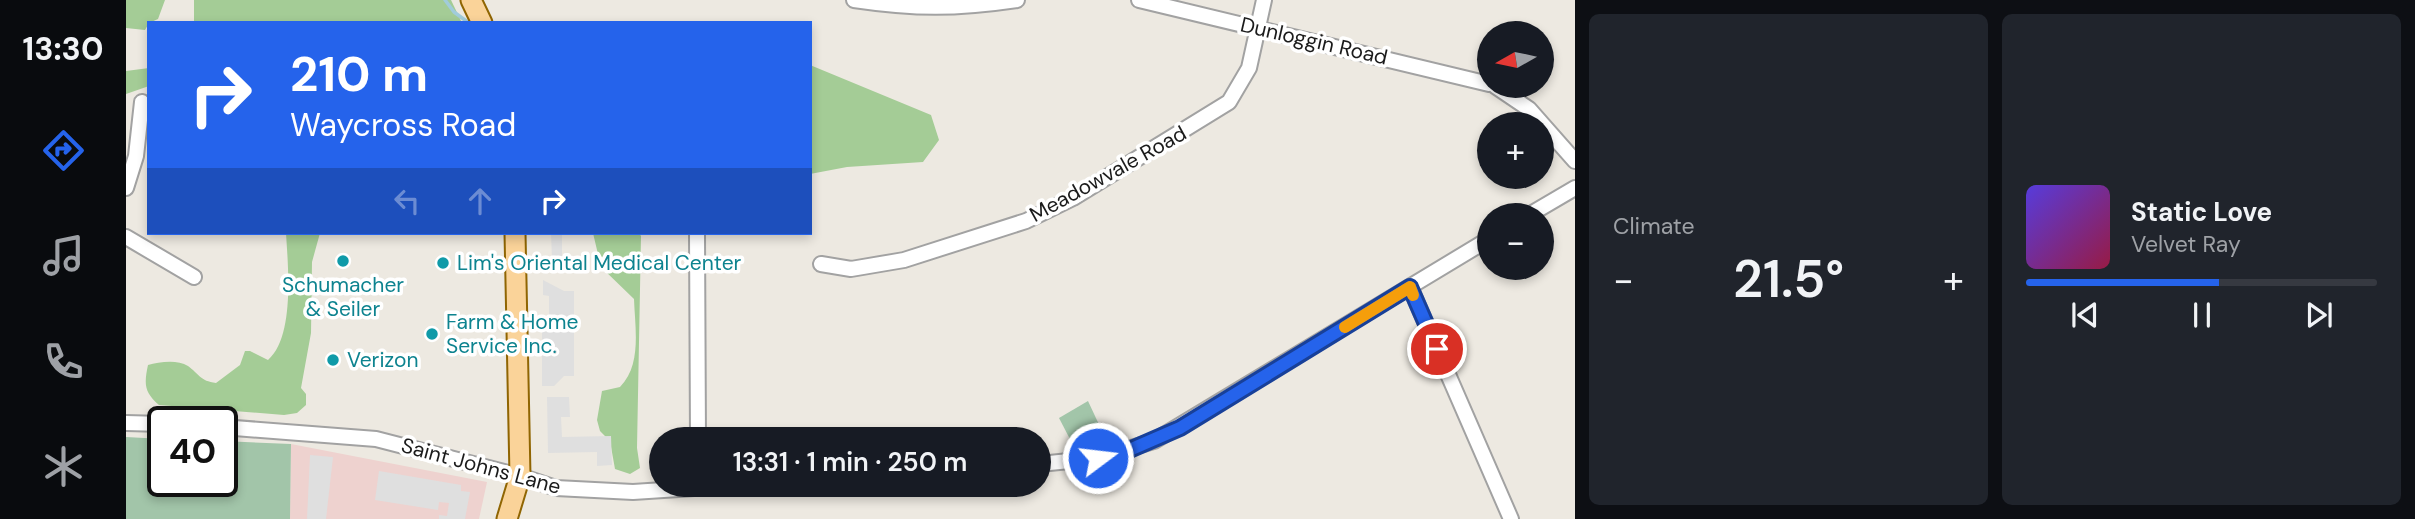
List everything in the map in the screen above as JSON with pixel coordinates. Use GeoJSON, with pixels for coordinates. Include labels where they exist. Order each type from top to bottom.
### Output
{"type":"FeatureCollection","features":[{"type":"Feature","properties":{"kind":"main road"},"geometry":{"type":"LineString","coordinates":[[471,0],[481,21]]}},
{"type":"Feature","properties":{"kind":"main road"},"geometry":{"type":"LineString","coordinates":[[507,519],[520,476],[515,235]]}},
{"type":"Feature","properties":{"kind":"street"},"geometry":{"type":"LineString","coordinates":[[854,0],[956,9],[1017,0]]}},
{"type":"Feature","properties":{"kind":"street","name":"Dunloggin Road"},"geometry":{"type":"LineString","coordinates":[[1139,0],[1477,81]]}},
{"type":"Feature","properties":{"kind":"street","name":"Meadowvale Road"},"geometry":{"type":"LineString","coordinates":[[821,264],[851,269],[904,260],[1026,221],[1063,205],[1229,103],[1245,78],[1264,0]]}},
{"type":"Feature","properties":{"kind":"street"},"geometry":{"type":"LineString","coordinates":[[1513,98],[1529,109],[1575,161]]}},
{"type":"Feature","properties":{"kind":"street"},"geometry":{"type":"LineString","coordinates":[[126,188],[136,156],[142,102]]}},
{"type":"Feature","properties":{"kind":"street"},"geometry":{"type":"LineString","coordinates":[[1549,203],[1575,188]]}},
{"type":"Feature","properties":{"kind":"street"},"geometry":{"type":"LineString","coordinates":[[696,235],[698,427]]}},
{"type":"Feature","properties":{"kind":"street"},"geometry":{"type":"LineString","coordinates":[[126,236],[194,277]]}},
{"type":"Feature","properties":{"kind":"street"},"geometry":{"type":"LineString","coordinates":[[1051,463],[1098,458],[1154,440],[1477,246]]}},
{"type":"Feature","properties":{"kind":"street"},"geometry":{"type":"LineString","coordinates":[[1410,287],[1511,519]]}},
{"type":"Feature","properties":{"kind":"street"},"geometry":{"type":"LineString","coordinates":[[126,423],[147,424]]}},
{"type":"Feature","properties":{"kind":"street","name":"Saint Johns Lane"},"geometry":{"type":"LineString","coordinates":[[238,428],[376,439],[520,476],[555,488],[585,491],[649,488]]}},
{"type":"Feature","properties":{"kind":"shaded area"},"geometry":{"type":"Polygon","coordinates":[[[551,235],[562,235],[562,271],[534,269],[533,260],[552,259],[551,235]]]}},
{"type":"Feature","properties":{"kind":"shaded area"},"geometry":{"type":"Polygon","coordinates":[[[543,280],[564,291],[574,291],[574,376],[564,376],[554,386],[542,386],[542,321],[549,321],[549,296],[543,295],[543,280]]]}},
{"type":"Feature","properties":{"kind":"shaded area"},"geometry":{"type":"Polygon","coordinates":[[[547,397],[569,397],[570,417],[561,417],[562,437],[611,436],[612,465],[597,466],[597,452],[548,453],[547,397]]]}},
{"type":"Feature","properties":{"kind":"shaded area"},"geometry":{"type":"Polygon","coordinates":[[[291,444],[487,482],[479,519],[290,519],[291,444]]]}},
{"type":"Feature","properties":{"kind":"shaded area"},"geometry":{"type":"Polygon","coordinates":[[[310,455],[333,457],[326,519],[307,519],[310,455]]]}},
{"type":"Feature","properties":{"kind":"shaded area"},"geometry":{"type":"Polygon","coordinates":[[[379,471],[461,485],[461,491],[470,492],[465,519],[439,519],[439,515],[447,516],[449,503],[439,502],[438,510],[375,500],[379,471]]]}},
{"type":"Feature","properties":{"kind":"green space"},"geometry":{"type":"Polygon","coordinates":[[[126,0],[165,0],[158,19],[147,21],[145,30],[126,28],[126,0]]]}},
{"type":"Feature","properties":{"kind":"green space"},"geometry":{"type":"Polygon","coordinates":[[[194,0],[451,0],[461,21],[194,21],[194,0]]]}},
{"type":"Feature","properties":{"kind":"green space"},"geometry":{"type":"Polygon","coordinates":[[[812,66],[931,115],[939,140],[923,162],[847,167],[812,174],[812,66]]]}},
{"type":"Feature","properties":{"kind":"green space"},"geometry":{"type":"Polygon","coordinates":[[[147,68],[147,87],[126,94],[126,71],[147,68]]]}},
{"type":"Feature","properties":{"kind":"green space"},"geometry":{"type":"Polygon","coordinates":[[[286,235],[319,235],[312,262],[311,333],[301,388],[306,394],[306,405],[297,413],[284,415],[238,411],[238,406],[159,405],[150,396],[146,387],[148,365],[179,362],[203,379],[216,383],[240,365],[245,351],[268,360],[277,349],[282,335],[288,300],[286,235]]]}},
{"type":"Feature","properties":{"kind":"green space"},"geometry":{"type":"Polygon","coordinates":[[[593,235],[640,235],[637,448],[640,468],[630,474],[615,469],[610,441],[600,431],[597,420],[602,391],[620,387],[632,368],[636,346],[634,299],[601,267],[593,235]]]}},
{"type":"Feature","properties":{"kind":"green space"},"geometry":{"type":"Polygon","coordinates":[[[1088,401],[1102,431],[1072,443],[1059,418],[1088,401]]]}},
{"type":"Feature","properties":{"kind":"green space"},"geometry":{"type":"Polygon","coordinates":[[[126,437],[147,438],[147,497],[238,497],[238,442],[291,444],[290,519],[126,519],[126,437]]]}},
{"type":"Feature","properties":{"kind":"waterway"},"geometry":{"type":"LineString","coordinates":[[445,0],[454,12],[466,21]]}},
{"type":"Feature","properties":{"kind":"slow traffic"},"geometry":{"type":"LineString","coordinates":[[1345,327],[1410,287],[1413,295]]}},
{"type":"Feature","properties":{"kind":"place","name":"Schumacher & Seiler"},"geometry":{"type":"Point","coordinates":[343,261]}},
{"type":"Feature","properties":{"kind":"place","name":"Lim's Oriental Medical Center"},"geometry":{"type":"Point","coordinates":[443,263]}},
{"type":"Feature","properties":{"kind":"place","name":"Farm & Home Service Inc."},"geometry":{"type":"Point","coordinates":[432,334]}},
{"type":"Feature","properties":{"kind":"place","name":"Verizon"},"geometry":{"type":"Point","coordinates":[333,360]}},
{"type":"Feature","properties":{"kind":"route"},"geometry":{"type":"LineString","coordinates":[[1098,458],[1127,451],[1180,428],[1410,287],[1437,349]]}}]}
